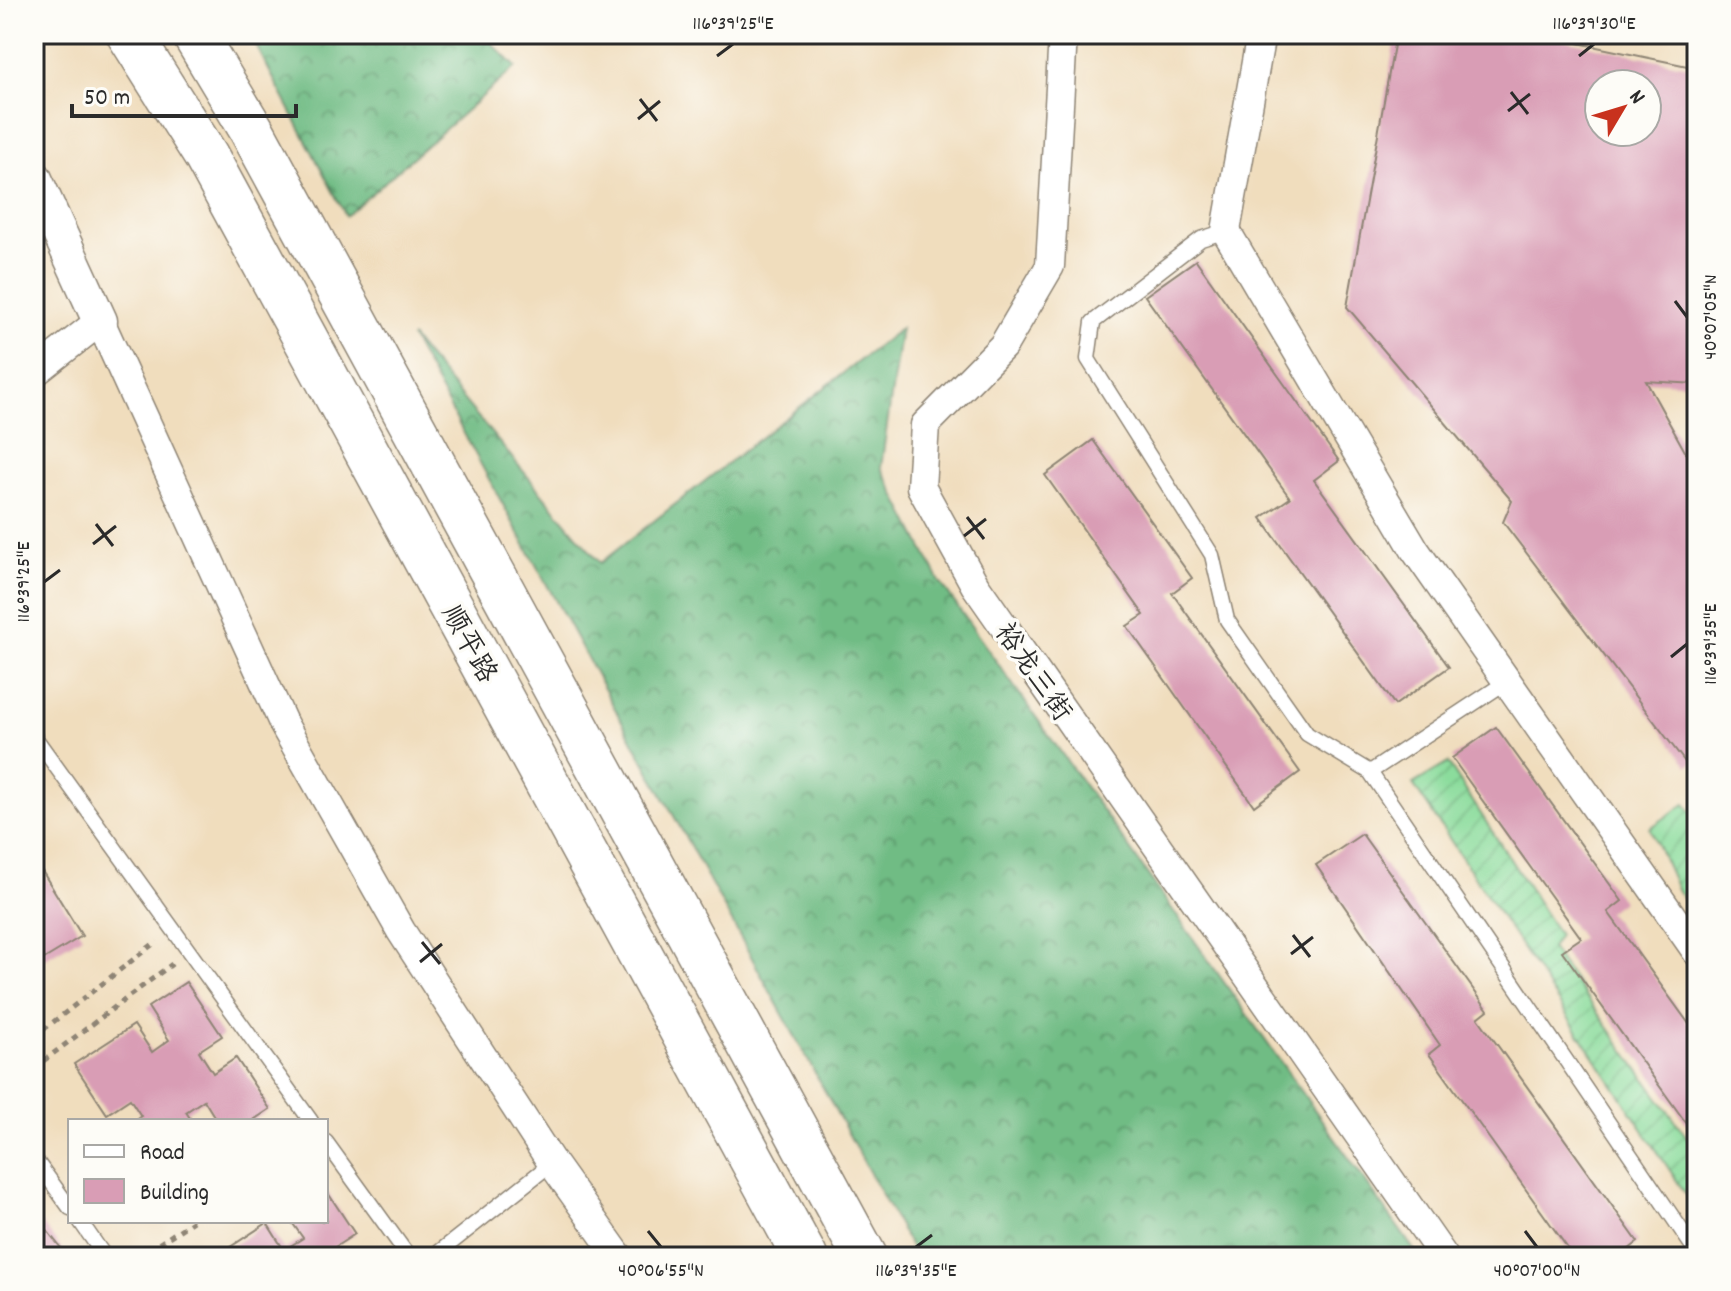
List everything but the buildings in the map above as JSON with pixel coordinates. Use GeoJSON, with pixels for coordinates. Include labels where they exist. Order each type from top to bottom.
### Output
{"type":"FeatureCollection","features":[{"type":"Feature","properties":{"kind":"main road","name":"顺平路"},"geometry":{"type":"LineString","coordinates":[[129,34],[206,156],[805,1257]]}},
{"type":"Feature","properties":{"kind":"main road","name":"顺平路"},"geometry":{"type":"LineString","coordinates":[[194,34],[251,129],[865,1257]]}},
{"type":"Feature","properties":{"kind":"street","name":"裕龙三街"},"geometry":{"type":"LineString","coordinates":[[1063,34],[1050,266],[1003,346],[925,425],[921,487],[975,585],[1444,1257]]}},
{"type":"Feature","properties":{"kind":"street"},"geometry":{"type":"LineString","coordinates":[[1261,34],[1226,231],[1415,550],[1697,952]]}},
{"type":"Feature","properties":{"kind":"street"},"geometry":{"type":"LineString","coordinates":[[34,177],[284,725],[401,931],[552,1163],[619,1257]]}},
{"type":"Feature","properties":{"kind":"street"},"geometry":{"type":"LineString","coordinates":[[34,373],[100,321]]}},
{"type":"Feature","properties":{"kind":"lane"},"geometry":{"type":"LineString","coordinates":[[1226,231],[1201,239],[1093,322],[1088,359],[1212,555],[1227,620],[1307,734],[1370,772],[1697,1253]]}},
{"type":"Feature","properties":{"kind":"lane"},"geometry":{"type":"LineString","coordinates":[[1370,772],[1506,682]]}},
{"type":"Feature","properties":{"kind":"lane"},"geometry":{"type":"LineString","coordinates":[[34,736],[310,1119]]}},
{"type":"Feature","properties":{"kind":"lane"},"geometry":{"type":"LineString","coordinates":[[328,1145],[409,1257]]}},
{"type":"Feature","properties":{"kind":"lane"},"geometry":{"type":"LineString","coordinates":[[34,1158],[68,1205]]}},
{"type":"Feature","properties":{"kind":"lane"},"geometry":{"type":"LineString","coordinates":[[433,1257],[552,1163]]}},
{"type":"Feature","properties":{"kind":"lane"},"geometry":{"type":"LineString","coordinates":[[81,1223],[105,1257]]}},
{"type":"Feature","properties":{"kind":"path"},"geometry":{"type":"LineString","coordinates":[[34,1037],[161,938]]}},
{"type":"Feature","properties":{"kind":"path"},"geometry":{"type":"LineString","coordinates":[[34,1068],[176,961]]}},
{"type":"Feature","properties":{"kind":"path"},"geometry":{"type":"LineString","coordinates":[[139,1257],[190,1223]]}},
{"type":"Feature","properties":{"kind":"green space"},"geometry":{"type":"Polygon","coordinates":[[[250,34],[483,34],[516,67],[346,216],[250,34]]]}},
{"type":"Feature","properties":{"kind":"green space"},"geometry":{"type":"Polygon","coordinates":[[[901,328],[881,467],[940,582],[1419,1257],[916,1257],[411,337],[600,563],[901,328]]]}},
{"type":"Feature","properties":{"kind":"green space"},"geometry":{"type":"Polygon","coordinates":[[[1448,763],[1559,935],[1551,948],[1697,1151],[1697,1211],[1413,784],[1448,763]]]}},
{"type":"Feature","properties":{"kind":"green space"},"geometry":{"type":"Polygon","coordinates":[[[1685,804],[1697,820],[1697,917],[1678,891],[1650,828],[1685,804]]]}}]}
